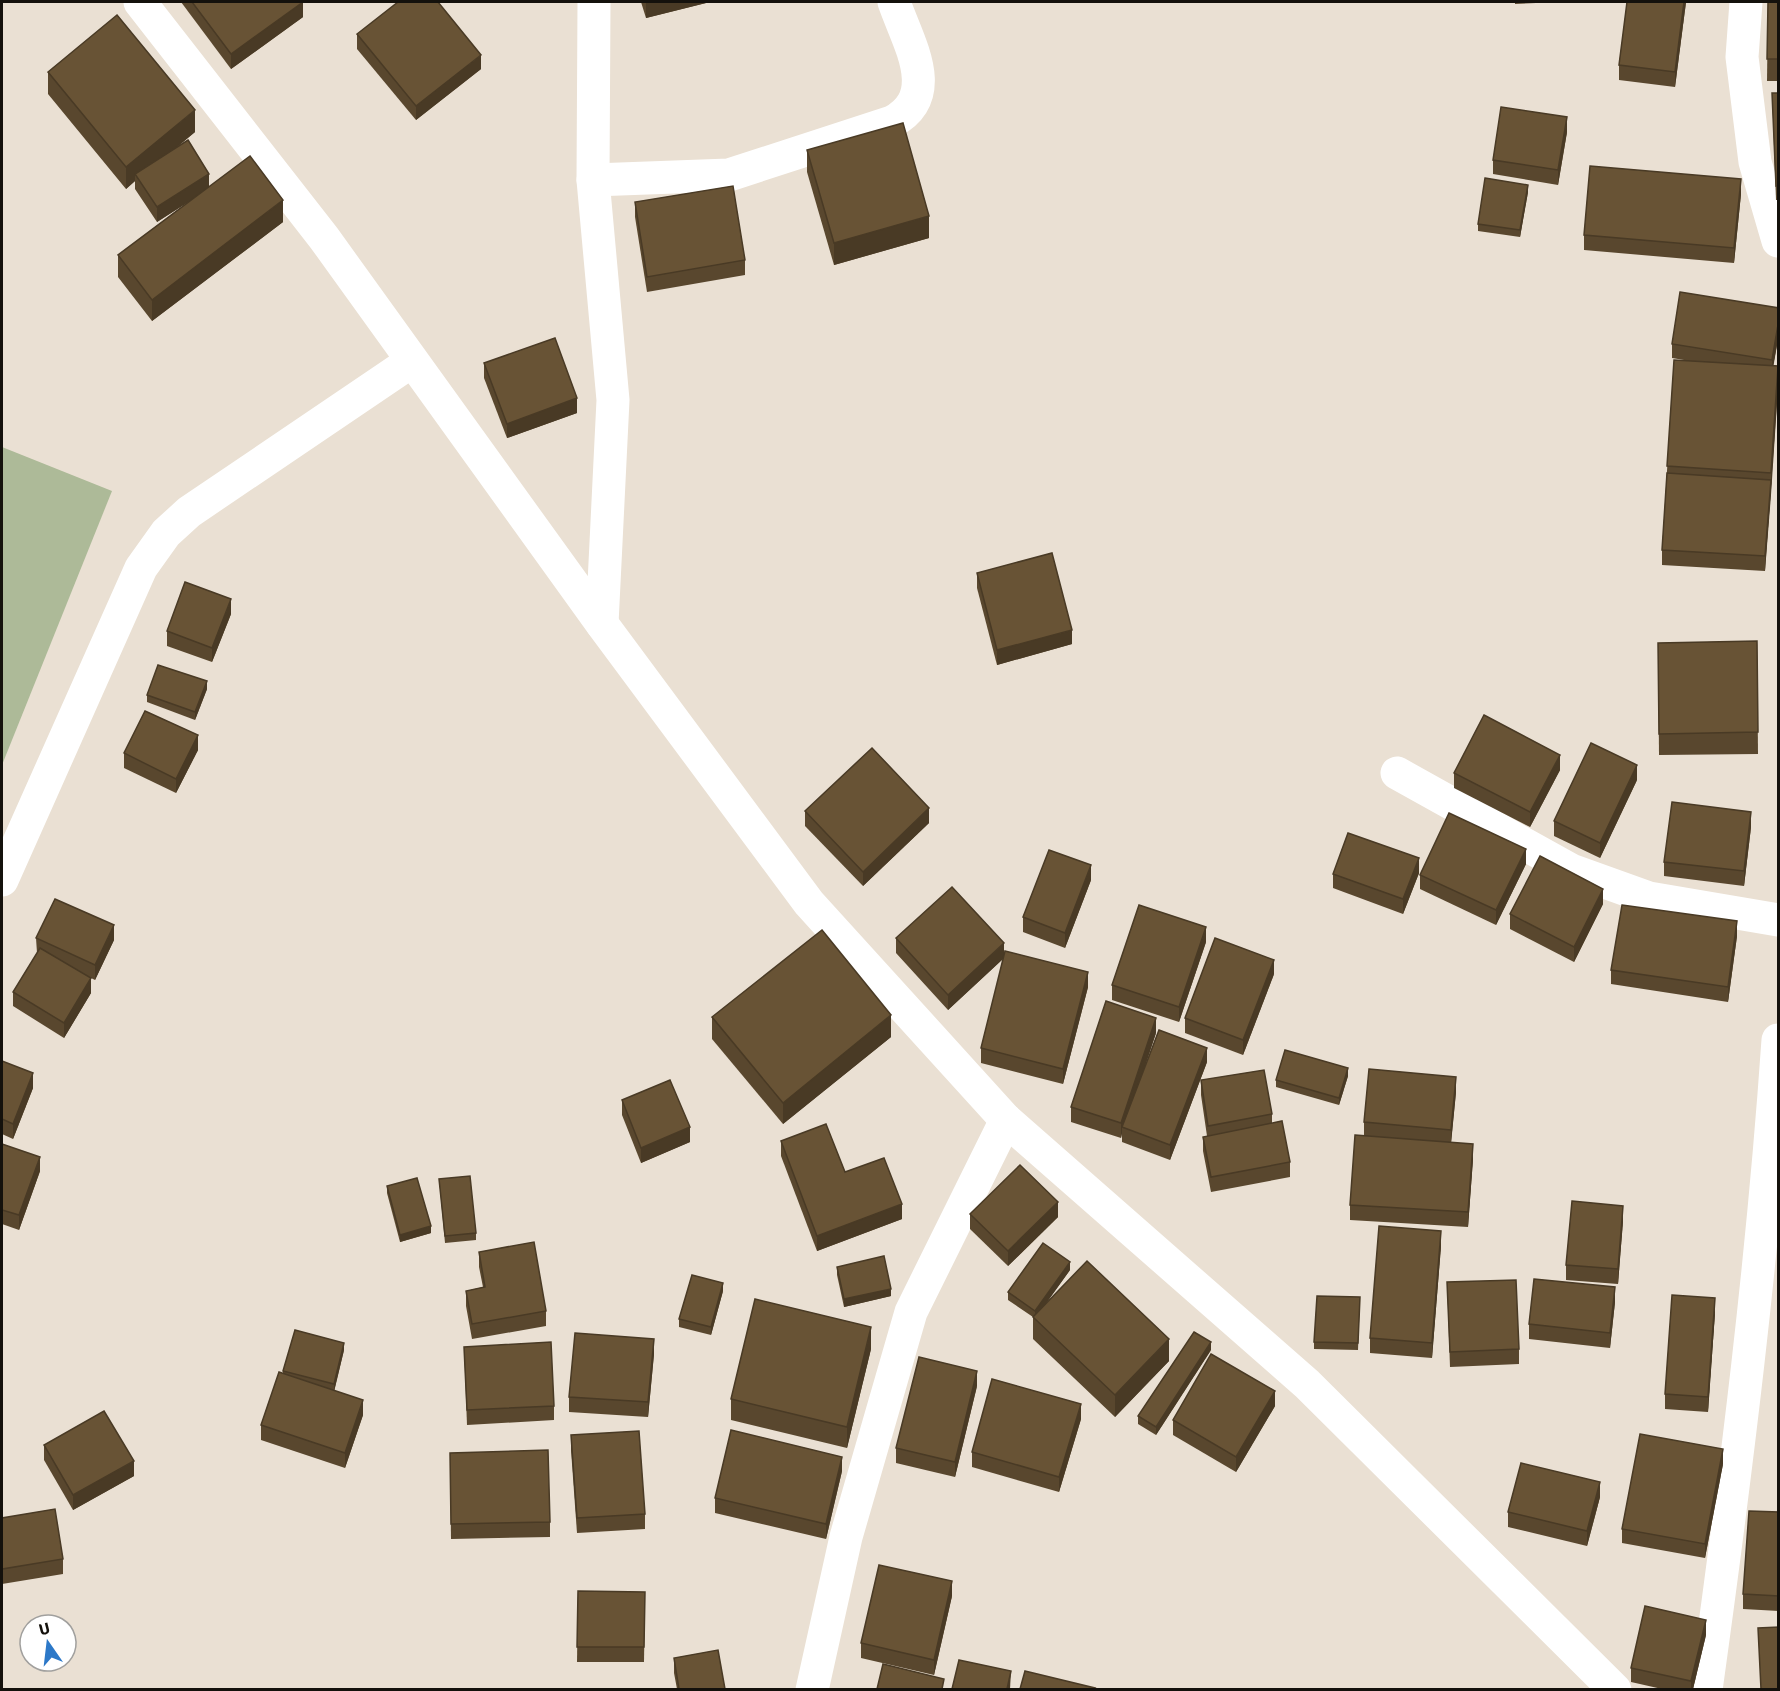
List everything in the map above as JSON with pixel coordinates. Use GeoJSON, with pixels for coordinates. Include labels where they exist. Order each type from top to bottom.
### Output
{"type":"FeatureCollection","features":[{"type":"Feature","properties":{"kind":"street"},"geometry":{"type":"LineString","coordinates":[[140,2],[324,238],[602,624],[809,903],[1005,1120],[1307,1384],[1615,1689]]}},
{"type":"Feature","properties":{"kind":"street"},"geometry":{"type":"LineString","coordinates":[[594,2],[593,180],[613,400],[602,624]]}},
{"type":"Feature","properties":{"kind":"street"},"geometry":{"type":"LineString","coordinates":[[593,180],[729,174],[892,122],[907,114],[917,99],[920,84],[918,70],[894,2]]}},
{"type":"Feature","properties":{"kind":"street"},"geometry":{"type":"LineString","coordinates":[[1746,2],[1742,57],[1755,162],[1779,241]]}},
{"type":"Feature","properties":{"kind":"street"},"geometry":{"type":"LineString","coordinates":[[2,880],[141,568],[166,534],[189,512],[412,361]]}},
{"type":"Feature","properties":{"kind":"street"},"geometry":{"type":"LineString","coordinates":[[1397,773],[1571,870],[1649,898],[1779,920]]}},
{"type":"Feature","properties":{"kind":"street"},"geometry":{"type":"LineString","coordinates":[[1706,1689],[1734,1482],[1769,1173],[1779,1040]]}},
{"type":"Feature","properties":{"kind":"street"},"geometry":{"type":"LineString","coordinates":[[812,1689],[846,1537],[911,1312],[1005,1120]]}},
{"type":"Feature","properties":{"kind":"green space"},"geometry":{"type":"Polygon","coordinates":[[[2,447],[112,491],[2,765],[2,447]]]}},
{"type":"Feature","properties":{"kind":"building"},"geometry":{"type":"Polygon","coordinates":[[[192,2],[303,2],[231,54],[192,2]]]}},
{"type":"Feature","properties":{"kind":"building"},"geometry":{"type":"Polygon","coordinates":[[[398,2],[438,2],[481,55],[416,106],[357,34],[398,2]]]}},
{"type":"Feature","properties":{"kind":"building"},"geometry":{"type":"Polygon","coordinates":[[[1627,2],[1684,2],[1675,72],[1619,65],[1627,2]]]}},
{"type":"Feature","properties":{"kind":"building"},"geometry":{"type":"Polygon","coordinates":[[[1768,2],[1779,2],[1779,59],[1767,59],[1768,2]]]}},
{"type":"Feature","properties":{"kind":"building"},"geometry":{"type":"Polygon","coordinates":[[[117,15],[195,110],[126,167],[48,72],[117,15]]]}},
{"type":"Feature","properties":{"kind":"building"},"geometry":{"type":"Polygon","coordinates":[[[1772,93],[1779,93],[1779,185],[1776,186],[1772,93]]]}},
{"type":"Feature","properties":{"kind":"building"},"geometry":{"type":"Polygon","coordinates":[[[1501,107],[1567,117],[1558,170],[1493,160],[1501,107]]]}},
{"type":"Feature","properties":{"kind":"building"},"geometry":{"type":"Polygon","coordinates":[[[903,123],[929,216],[834,243],[807,150],[903,123]]]}},
{"type":"Feature","properties":{"kind":"building"},"geometry":{"type":"Polygon","coordinates":[[[188,140],[209,174],[157,207],[135,174],[188,140]]]}},
{"type":"Feature","properties":{"kind":"building"},"geometry":{"type":"Polygon","coordinates":[[[250,156],[283,200],[152,300],[118,255],[250,156]]]}},
{"type":"Feature","properties":{"kind":"building"},"geometry":{"type":"Polygon","coordinates":[[[1590,166],[1741,179],[1734,248],[1584,235],[1590,166]]]}},
{"type":"Feature","properties":{"kind":"building"},"geometry":{"type":"Polygon","coordinates":[[[1485,178],[1528,185],[1520,230],[1478,224],[1485,178]]]}},
{"type":"Feature","properties":{"kind":"building"},"geometry":{"type":"Polygon","coordinates":[[[733,186],[745,260],[647,277],[635,202],[733,186]]]}},
{"type":"Feature","properties":{"kind":"building"},"geometry":{"type":"Polygon","coordinates":[[[1680,292],[1779,308],[1772,360],[1672,344],[1680,292]]]}},
{"type":"Feature","properties":{"kind":"building"},"geometry":{"type":"Polygon","coordinates":[[[555,338],[577,398],[507,424],[484,363],[555,338]]]}},
{"type":"Feature","properties":{"kind":"building"},"geometry":{"type":"Polygon","coordinates":[[[1674,360],[1778,366],[1771,473],[1667,466],[1674,360]]]}},
{"type":"Feature","properties":{"kind":"building"},"geometry":{"type":"Polygon","coordinates":[[[1667,473],[1771,480],[1765,556],[1662,550],[1667,473]]]}},
{"type":"Feature","properties":{"kind":"building"},"geometry":{"type":"Polygon","coordinates":[[[1052,553],[1072,630],[997,650],[977,573],[1052,553]]]}},
{"type":"Feature","properties":{"kind":"building"},"geometry":{"type":"Polygon","coordinates":[[[185,582],[231,599],[212,648],[167,631],[185,582]]]}},
{"type":"Feature","properties":{"kind":"building"},"geometry":{"type":"Polygon","coordinates":[[[1757,641],[1758,732],[1659,734],[1658,643],[1757,641]]]}},
{"type":"Feature","properties":{"kind":"building"},"geometry":{"type":"Polygon","coordinates":[[[158,665],[207,681],[195,712],[147,695],[158,665]]]}},
{"type":"Feature","properties":{"kind":"building"},"geometry":{"type":"Polygon","coordinates":[[[145,711],[198,735],[176,779],[124,753],[145,711]]]}},
{"type":"Feature","properties":{"kind":"building"},"geometry":{"type":"Polygon","coordinates":[[[1484,715],[1560,755],[1530,812],[1454,773],[1484,715]]]}},
{"type":"Feature","properties":{"kind":"building"},"geometry":{"type":"Polygon","coordinates":[[[1591,743],[1637,765],[1600,843],[1554,821],[1591,743]]]}},
{"type":"Feature","properties":{"kind":"building"},"geometry":{"type":"Polygon","coordinates":[[[872,748],[929,808],[863,872],[805,811],[872,748]]]}},
{"type":"Feature","properties":{"kind":"building"},"geometry":{"type":"Polygon","coordinates":[[[1672,802],[1751,812],[1744,871],[1664,862],[1672,802]]]}},
{"type":"Feature","properties":{"kind":"building"},"geometry":{"type":"Polygon","coordinates":[[[1449,813],[1526,849],[1496,910],[1420,875],[1449,813]]]}},
{"type":"Feature","properties":{"kind":"building"},"geometry":{"type":"Polygon","coordinates":[[[1348,833],[1419,858],[1403,899],[1333,874],[1348,833]]]}},
{"type":"Feature","properties":{"kind":"building"},"geometry":{"type":"Polygon","coordinates":[[[1049,850],[1091,865],[1065,933],[1023,917],[1049,850]]]}},
{"type":"Feature","properties":{"kind":"building"},"geometry":{"type":"Polygon","coordinates":[[[1540,856],[1603,889],[1574,947],[1510,914],[1540,856]]]}},
{"type":"Feature","properties":{"kind":"building"},"geometry":{"type":"Polygon","coordinates":[[[952,887],[1004,943],[948,995],[896,938],[952,887]]]}},
{"type":"Feature","properties":{"kind":"building"},"geometry":{"type":"Polygon","coordinates":[[[55,899],[114,925],[95,965],[36,938],[55,899]]]}},
{"type":"Feature","properties":{"kind":"building"},"geometry":{"type":"Polygon","coordinates":[[[1139,905],[1206,927],[1179,1007],[1112,985],[1139,905]]]}},
{"type":"Feature","properties":{"kind":"building"},"geometry":{"type":"Polygon","coordinates":[[[1622,905],[1737,921],[1728,987],[1611,970],[1622,905]]]}},
{"type":"Feature","properties":{"kind":"building"},"geometry":{"type":"Polygon","coordinates":[[[822,930],[891,1015],[783,1103],[712,1017],[822,930]]]}},
{"type":"Feature","properties":{"kind":"building"},"geometry":{"type":"Polygon","coordinates":[[[1215,938],[1274,960],[1243,1040],[1185,1018],[1215,938]]]}},
{"type":"Feature","properties":{"kind":"building"},"geometry":{"type":"Polygon","coordinates":[[[40,948],[91,978],[64,1023],[13,992],[40,948]]]}},
{"type":"Feature","properties":{"kind":"building"},"geometry":{"type":"Polygon","coordinates":[[[1005,951],[1088,972],[1063,1069],[981,1048],[1005,951]]]}},
{"type":"Feature","properties":{"kind":"building"},"geometry":{"type":"Polygon","coordinates":[[[1106,1001],[1156,1018],[1121,1123],[1071,1107],[1106,1001]]]}},
{"type":"Feature","properties":{"kind":"building"},"geometry":{"type":"Polygon","coordinates":[[[1159,1030],[1207,1048],[1170,1145],[1122,1127],[1159,1030]]]}},
{"type":"Feature","properties":{"kind":"building"},"geometry":{"type":"Polygon","coordinates":[[[1285,1050],[1348,1068],[1339,1098],[1276,1080],[1285,1050]]]}},
{"type":"Feature","properties":{"kind":"building"},"geometry":{"type":"Polygon","coordinates":[[[2,1061],[33,1073],[13,1124],[2,1119],[2,1061]]]}},
{"type":"Feature","properties":{"kind":"building"},"geometry":{"type":"Polygon","coordinates":[[[1369,1069],[1456,1077],[1451,1130],[1364,1122],[1369,1069]]]}},
{"type":"Feature","properties":{"kind":"building"},"geometry":{"type":"Polygon","coordinates":[[[1264,1070],[1272,1114],[1208,1126],[1201,1080],[1264,1070]]]}},
{"type":"Feature","properties":{"kind":"building"},"geometry":{"type":"Polygon","coordinates":[[[670,1080],[690,1127],[641,1148],[622,1100],[670,1080]]]}},
{"type":"Feature","properties":{"kind":"building"},"geometry":{"type":"Polygon","coordinates":[[[1282,1121],[1290,1162],[1211,1177],[1203,1137],[1282,1121]]]}},
{"type":"Feature","properties":{"kind":"building"},"geometry":{"type":"Polygon","coordinates":[[[826,1124],[845,1172],[884,1158],[902,1204],[817,1236],[781,1141],[826,1124]]]}},
{"type":"Feature","properties":{"kind":"building"},"geometry":{"type":"Polygon","coordinates":[[[1355,1135],[1473,1144],[1468,1212],[1350,1205],[1355,1135]]]}},
{"type":"Feature","properties":{"kind":"building"},"geometry":{"type":"Polygon","coordinates":[[[2,1144],[40,1157],[19,1215],[2,1210],[2,1144]]]}},
{"type":"Feature","properties":{"kind":"building"},"geometry":{"type":"Polygon","coordinates":[[[1020,1165],[1058,1202],[1008,1251],[970,1214],[1020,1165]]]}},
{"type":"Feature","properties":{"kind":"building"},"geometry":{"type":"Polygon","coordinates":[[[470,1176],[476,1233],[445,1236],[439,1179],[470,1176]]]}},
{"type":"Feature","properties":{"kind":"building"},"geometry":{"type":"Polygon","coordinates":[[[417,1178],[431,1226],[400,1235],[387,1186],[417,1178]]]}},
{"type":"Feature","properties":{"kind":"building"},"geometry":{"type":"Polygon","coordinates":[[[1572,1201],[1623,1206],[1618,1269],[1566,1265],[1572,1201]]]}},
{"type":"Feature","properties":{"kind":"building"},"geometry":{"type":"Polygon","coordinates":[[[1379,1226],[1441,1231],[1432,1343],[1370,1338],[1379,1226]]]}},
{"type":"Feature","properties":{"kind":"building"},"geometry":{"type":"Polygon","coordinates":[[[534,1242],[546,1311],[472,1324],[466,1291],[485,1287],[479,1252],[534,1242]]]}},
{"type":"Feature","properties":{"kind":"building"},"geometry":{"type":"Polygon","coordinates":[[[1043,1243],[1070,1262],[1035,1311],[1008,1292],[1043,1243]]]}},
{"type":"Feature","properties":{"kind":"building"},"geometry":{"type":"Polygon","coordinates":[[[884,1256],[891,1289],[844,1299],[837,1267],[884,1256]]]}},
{"type":"Feature","properties":{"kind":"building"},"geometry":{"type":"Polygon","coordinates":[[[1087,1261],[1169,1339],[1115,1395],[1033,1317],[1087,1261]]]}},
{"type":"Feature","properties":{"kind":"building"},"geometry":{"type":"Polygon","coordinates":[[[692,1275],[723,1283],[711,1327],[679,1319],[692,1275]]]}},
{"type":"Feature","properties":{"kind":"building"},"geometry":{"type":"Polygon","coordinates":[[[1534,1279],[1615,1287],[1610,1333],[1529,1324],[1534,1279]]]}},
{"type":"Feature","properties":{"kind":"building"},"geometry":{"type":"Polygon","coordinates":[[[1516,1280],[1519,1349],[1450,1352],[1447,1282],[1516,1280]]]}},
{"type":"Feature","properties":{"kind":"building"},"geometry":{"type":"Polygon","coordinates":[[[1672,1295],[1715,1298],[1708,1397],[1665,1394],[1672,1295]]]}},
{"type":"Feature","properties":{"kind":"building"},"geometry":{"type":"Polygon","coordinates":[[[1317,1296],[1360,1297],[1358,1343],[1314,1342],[1317,1296]]]}},
{"type":"Feature","properties":{"kind":"building"},"geometry":{"type":"Polygon","coordinates":[[[755,1299],[871,1327],[847,1427],[731,1399],[755,1299]]]}},
{"type":"Feature","properties":{"kind":"building"},"geometry":{"type":"Polygon","coordinates":[[[295,1330],[344,1343],[334,1384],[283,1371],[295,1330]]]}},
{"type":"Feature","properties":{"kind":"building"},"geometry":{"type":"Polygon","coordinates":[[[1194,1332],[1211,1342],[1156,1427],[1138,1416],[1194,1332]]]}},
{"type":"Feature","properties":{"kind":"building"},"geometry":{"type":"Polygon","coordinates":[[[575,1333],[654,1339],[648,1402],[569,1397],[575,1333]]]}},
{"type":"Feature","properties":{"kind":"building"},"geometry":{"type":"Polygon","coordinates":[[[551,1342],[554,1406],[467,1410],[464,1347],[551,1342]]]}},
{"type":"Feature","properties":{"kind":"building"},"geometry":{"type":"Polygon","coordinates":[[[1211,1354],[1275,1391],[1236,1457],[1173,1420],[1211,1354]]]}},
{"type":"Feature","properties":{"kind":"building"},"geometry":{"type":"Polygon","coordinates":[[[919,1357],[977,1371],[955,1462],[896,1448],[919,1357]]]}},
{"type":"Feature","properties":{"kind":"building"},"geometry":{"type":"Polygon","coordinates":[[[279,1372],[363,1400],[345,1453],[261,1425],[279,1372]]]}},
{"type":"Feature","properties":{"kind":"building"},"geometry":{"type":"Polygon","coordinates":[[[992,1379],[1081,1404],[1059,1477],[972,1452],[992,1379]]]}},
{"type":"Feature","properties":{"kind":"building"},"geometry":{"type":"Polygon","coordinates":[[[104,1411],[134,1461],[73,1495],[44,1445],[104,1411]]]}},
{"type":"Feature","properties":{"kind":"building"},"geometry":{"type":"Polygon","coordinates":[[[731,1430],[842,1457],[826,1524],[715,1498],[731,1430]]]}},
{"type":"Feature","properties":{"kind":"building"},"geometry":{"type":"Polygon","coordinates":[[[639,1431],[645,1514],[577,1518],[571,1435],[639,1431]]]}},
{"type":"Feature","properties":{"kind":"building"},"geometry":{"type":"Polygon","coordinates":[[[1640,1434],[1723,1449],[1705,1544],[1622,1529],[1640,1434]]]}},
{"type":"Feature","properties":{"kind":"building"},"geometry":{"type":"Polygon","coordinates":[[[548,1450],[550,1522],[451,1524],[450,1453],[548,1450]]]}},
{"type":"Feature","properties":{"kind":"building"},"geometry":{"type":"Polygon","coordinates":[[[1521,1463],[1600,1482],[1587,1531],[1508,1512],[1521,1463]]]}},
{"type":"Feature","properties":{"kind":"building"},"geometry":{"type":"Polygon","coordinates":[[[55,1509],[63,1559],[2,1569],[2,1518],[55,1509]]]}},
{"type":"Feature","properties":{"kind":"building"},"geometry":{"type":"Polygon","coordinates":[[[1749,1511],[1779,1512],[1779,1596],[1743,1594],[1749,1511]]]}},
{"type":"Feature","properties":{"kind":"building"},"geometry":{"type":"Polygon","coordinates":[[[879,1565],[952,1581],[934,1660],[861,1643],[879,1565]]]}},
{"type":"Feature","properties":{"kind":"building"},"geometry":{"type":"Polygon","coordinates":[[[578,1591],[645,1592],[644,1647],[577,1647],[578,1591]]]}},
{"type":"Feature","properties":{"kind":"building"},"geometry":{"type":"Polygon","coordinates":[[[1645,1606],[1706,1620],[1691,1681],[1631,1668],[1645,1606]]]}},
{"type":"Feature","properties":{"kind":"building"},"geometry":{"type":"Polygon","coordinates":[[[1779,1627],[1779,1689],[1761,1689],[1758,1628],[1779,1627]]]}},
{"type":"Feature","properties":{"kind":"building"},"geometry":{"type":"Polygon","coordinates":[[[718,1650],[725,1689],[679,1689],[674,1658],[718,1650]]]}},
{"type":"Feature","properties":{"kind":"building"},"geometry":{"type":"Polygon","coordinates":[[[959,1660],[1011,1671],[1007,1689],[952,1689],[959,1660]]]}},
{"type":"Feature","properties":{"kind":"building"},"geometry":{"type":"Polygon","coordinates":[[[883,1664],[944,1679],[942,1689],[877,1689],[883,1664]]]}},
{"type":"Feature","properties":{"kind":"building"},"geometry":{"type":"Polygon","coordinates":[[[1025,1671],[1095,1688],[1020,1689],[1025,1671]]]}}]}
